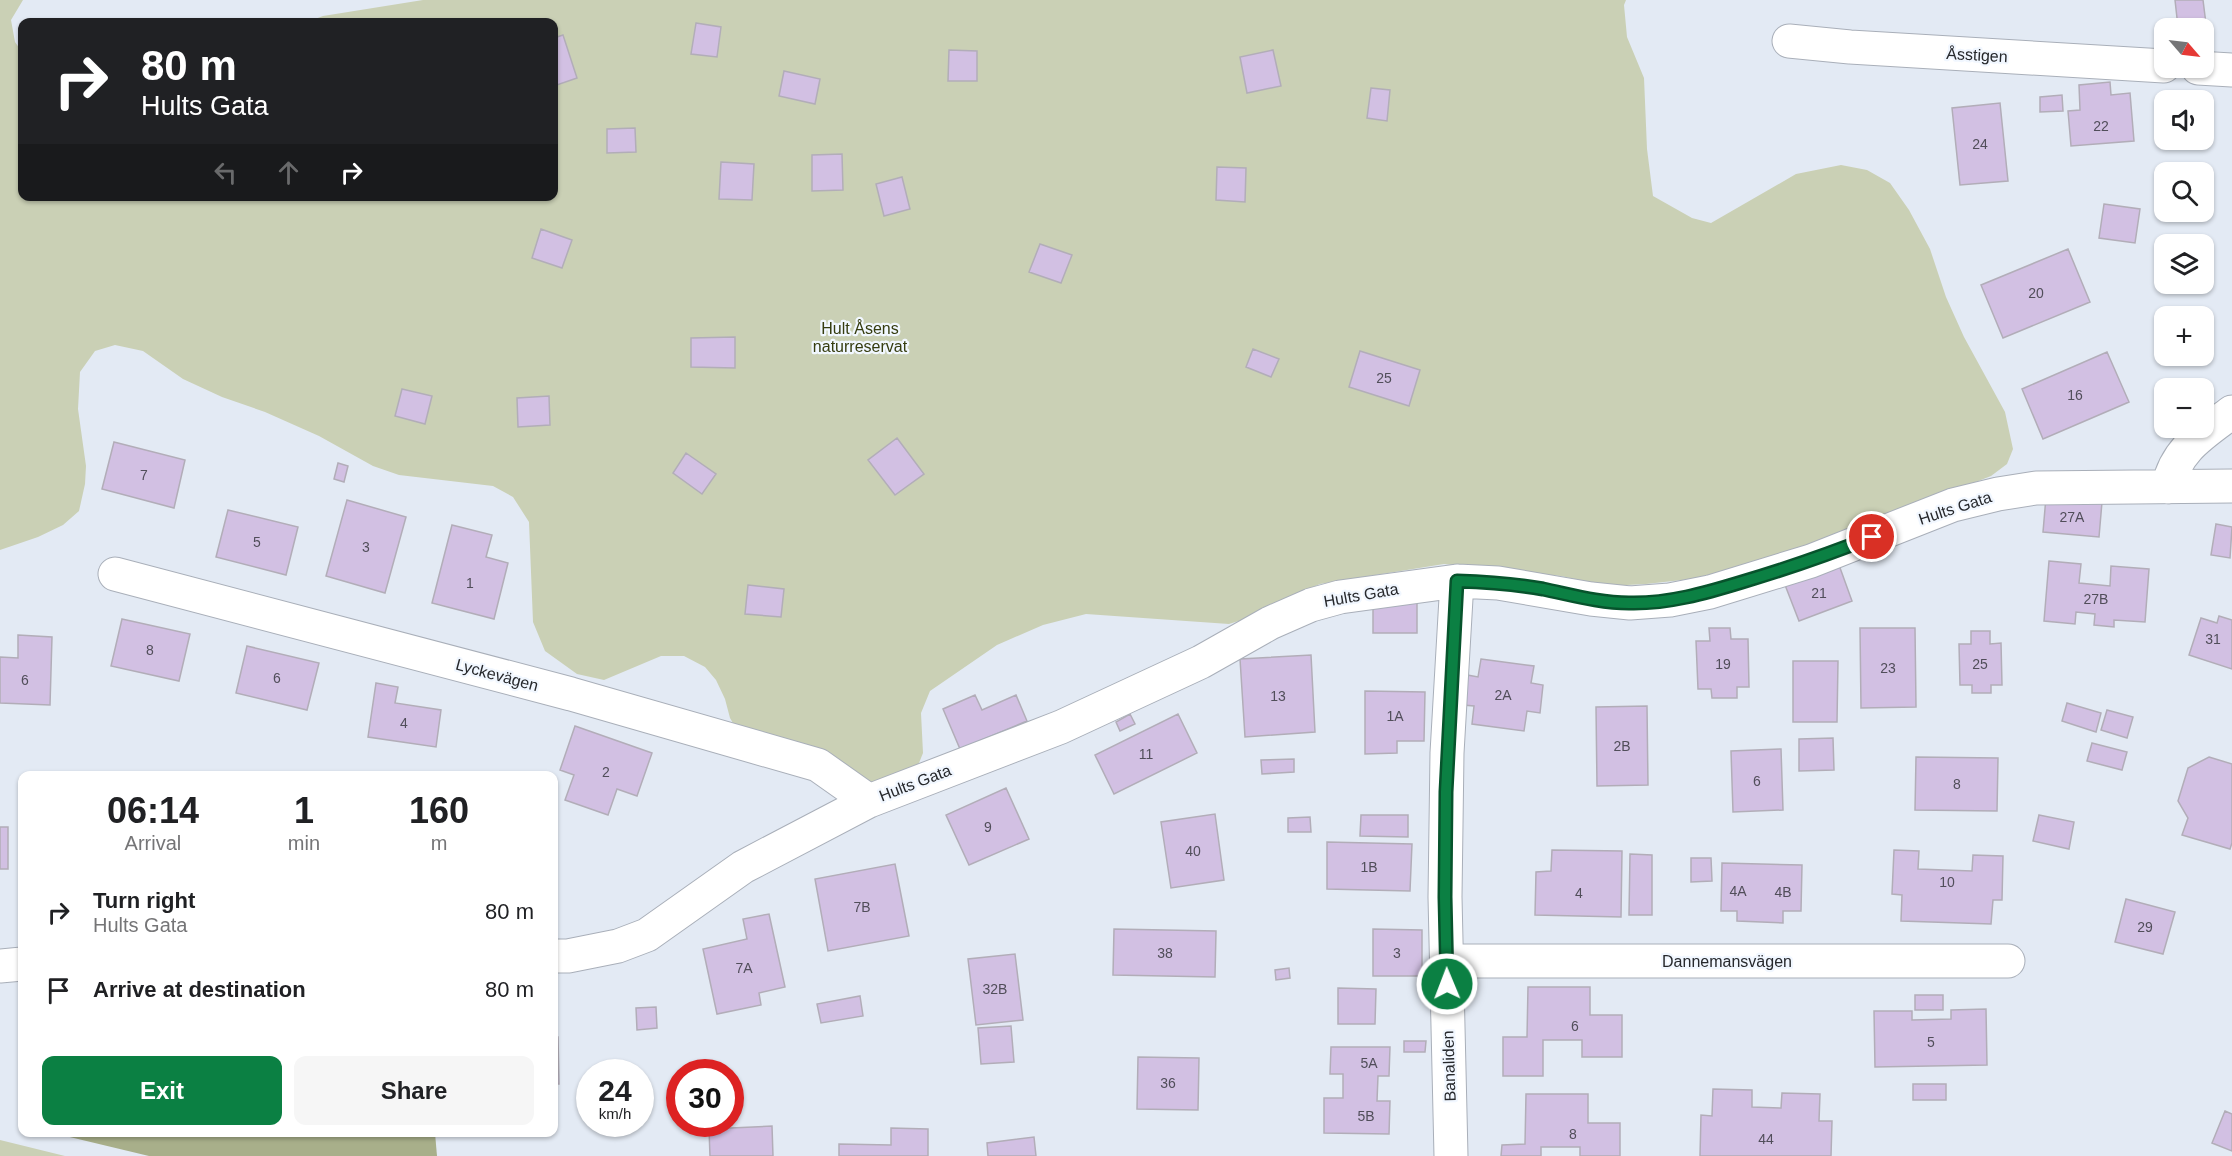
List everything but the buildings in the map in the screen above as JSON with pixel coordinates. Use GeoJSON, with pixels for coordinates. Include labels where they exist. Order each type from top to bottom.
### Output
{"type":"FeatureCollection","features":[{"type":"Feature","properties":{"kind":"street","name":"Åsstigen"},"geometry":{"type":"LineString","coordinates":[[1789,41],[1850,47],[2154,65]]}},
{"type":"Feature","properties":{"kind":"street"},"geometry":{"type":"LineString","coordinates":[[2214,69],[2232,70]]}},
{"type":"Feature","properties":{"kind":"street"},"geometry":{"type":"LineString","coordinates":[[2168,487],[2175,462],[2194,441],[2232,412]]}},
{"type":"Feature","properties":{"kind":"street","name":"Hults Gata"},"geometry":{"type":"LineString","coordinates":[[558,956],[618,946],[647,935],[743,867],[869,801],[1061,727],[1201,662],[1270,623],[1311,605],[1375,591],[1457,581],[1498,583],[1591,599],[1630,603],[1670,600],[1710,592],[1811,561],[1953,506],[1998,494],[2036,488],[2232,486]]}},
{"type":"Feature","properties":{"kind":"street","name":"Lyckevägen"},"geometry":{"type":"LineString","coordinates":[[115,574],[571,694],[818,765],[869,801]]}},
{"type":"Feature","properties":{"kind":"street","name":"Banaliden"},"geometry":{"type":"LineString","coordinates":[[1451,1156],[1445,897],[1446,792],[1457,581]]}},
{"type":"Feature","properties":{"kind":"street","name":"Dannemansvägen"},"geometry":{"type":"LineString","coordinates":[[1447,961],[2008,961]]}},
{"type":"Feature","properties":{"kind":"street"},"geometry":{"type":"LineString","coordinates":[[0,966],[18,964]]}},
{"type":"Feature","properties":{"kind":"green space","name":"Hult Åsens naturreservat"},"geometry":{"type":"Polygon","coordinates":[[[0,0],[23,0],[11,20],[18,46],[18,201],[558,201],[558,18],[318,18],[423,0],[1626,0],[1624,5],[1627,37],[1644,78],[1647,149],[1653,196],[1692,218],[1711,223],[1796,174],[1841,165],[1867,170],[1890,183],[1909,210],[1930,249],[1946,297],[1964,337],[2005,412],[2013,449],[2007,464],[1991,476],[1791,555],[1691,579],[1607,586],[1561,576],[1444,564],[1320,584],[1248,618],[1229,624],[1086,614],[1043,625],[997,645],[930,691],[921,713],[923,753],[919,763],[908,772],[871,786],[745,744],[730,718],[725,699],[716,680],[705,667],[684,656],[661,656],[604,680],[577,674],[545,651],[533,622],[529,522],[513,497],[493,486],[399,475],[373,466],[319,436],[183,379],[143,351],[115,345],[95,351],[80,372],[78,409],[86,466],[79,511],[63,525],[38,537],[0,550],[0,0]]]}},
{"type":"Feature","properties":{"kind":"green space"},"geometry":{"type":"Polygon","coordinates":[[[70,1137],[435,1137],[437,1156],[149,1156],[70,1137]]]}},
{"type":"Feature","properties":{"kind":"green space"},"geometry":{"type":"Polygon","coordinates":[[[0,1140],[65,1156],[0,1156],[0,1140]]]}},
{"type":"Feature","properties":{"kind":"route"},"geometry":{"type":"LineString","coordinates":[[1447,984],[1446,792],[1457,581],[1498,583],[1591,599],[1630,603],[1670,600],[1710,592],[1811,561],[1872,537]]}}]}
